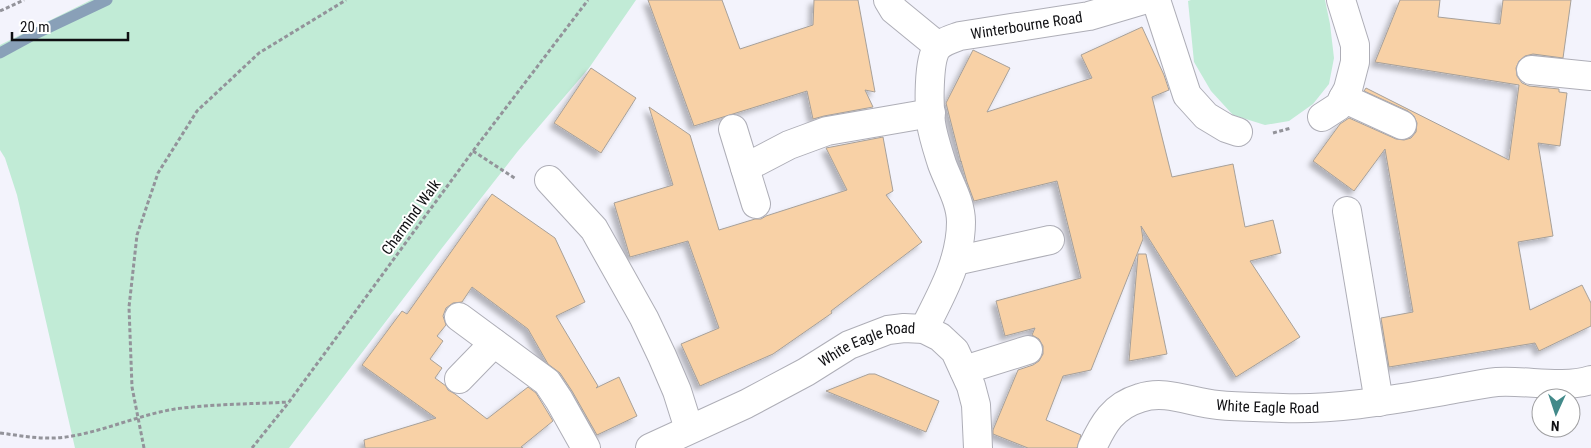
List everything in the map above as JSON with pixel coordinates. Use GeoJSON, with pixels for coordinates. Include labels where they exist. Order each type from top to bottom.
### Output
{"type":"FeatureCollection","features":[{"type":"Feature","properties":{"kind":"street"},"geometry":{"type":"LineString","coordinates":[[888,0],[894,10],[938,46],[931,60],[931,123],[936,146],[959,205],[961,220],[958,251],[955,261],[924,329]]}},
{"type":"Feature","properties":{"kind":"street"},"geometry":{"type":"LineString","coordinates":[[1322,117],[1339,106],[1348,89],[1355,62],[1355,45],[1341,0]]}},
{"type":"Feature","properties":{"kind":"street"},"geometry":{"type":"LineString","coordinates":[[1143,1],[1186,95],[1206,116],[1226,128],[1238,132]]}},
{"type":"Feature","properties":{"kind":"street","name":"Winterbourne Road"},"geometry":{"type":"LineString","coordinates":[[938,46],[960,36],[1089,16],[1143,1]]}},
{"type":"Feature","properties":{"kind":"street"},"geometry":{"type":"LineString","coordinates":[[1531,70],[1591,76]]}},
{"type":"Feature","properties":{"kind":"street"},"geometry":{"type":"LineString","coordinates":[[1343,98],[1402,125]]}},
{"type":"Feature","properties":{"kind":"street"},"geometry":{"type":"LineString","coordinates":[[744,168],[789,145],[826,131],[931,113]]}},
{"type":"Feature","properties":{"kind":"street"},"geometry":{"type":"LineString","coordinates":[[733,129],[756,204]]}},
{"type":"Feature","properties":{"kind":"street"},"geometry":{"type":"LineString","coordinates":[[549,180],[594,229],[644,318],[677,391],[689,429]]}},
{"type":"Feature","properties":{"kind":"street"},"geometry":{"type":"LineString","coordinates":[[1347,211],[1379,402]]}},
{"type":"Feature","properties":{"kind":"street"},"geometry":{"type":"LineString","coordinates":[[955,261],[1050,240]]}},
{"type":"Feature","properties":{"kind":"street"},"geometry":{"type":"LineString","coordinates":[[459,317],[547,382],[586,448]]}},
{"type":"Feature","properties":{"kind":"street","name":"White Eagle Road"},"geometry":{"type":"LineString","coordinates":[[650,448],[746,404],[806,372],[849,345],[888,330],[904,328],[924,329],[940,337],[955,351],[971,386],[976,405],[978,448]]}},
{"type":"Feature","properties":{"kind":"street"},"geometry":{"type":"LineString","coordinates":[[459,379],[494,343]]}},
{"type":"Feature","properties":{"kind":"street"},"geometry":{"type":"LineString","coordinates":[[964,370],[1028,350]]}},
{"type":"Feature","properties":{"kind":"street","name":"White Eagle Road"},"geometry":{"type":"LineString","coordinates":[[1092,448],[1102,427],[1113,412],[1127,403],[1153,394],[1170,395],[1218,405],[1314,409],[1379,402],[1495,382],[1519,381],[1551,384],[1580,383],[1591,380]]}},
{"type":"Feature","properties":{"kind":"path"},"geometry":{"type":"LineString","coordinates":[[0,11],[24,0]]}},
{"type":"Feature","properties":{"kind":"path"},"geometry":{"type":"LineString","coordinates":[[144,448],[132,387],[128,307],[137,235],[158,173],[197,111],[259,53],[346,0]]}},
{"type":"Feature","properties":{"kind":"path","name":"Charmind Walk"},"geometry":{"type":"LineString","coordinates":[[252,448],[289,402],[473,151],[588,0]]}},
{"type":"Feature","properties":{"kind":"path"},"geometry":{"type":"LineString","coordinates":[[1238,132],[1264,134],[1285,130],[1322,117]]}},
{"type":"Feature","properties":{"kind":"path"},"geometry":{"type":"LineString","coordinates":[[473,151],[515,179],[526,166],[549,180]]}},
{"type":"Feature","properties":{"kind":"path"},"geometry":{"type":"LineString","coordinates":[[0,433],[41,439],[71,436],[174,409],[289,402]]}},
{"type":"Feature","properties":{"kind":"green space"},"geometry":{"type":"Polygon","coordinates":[[[91,0],[636,0],[589,68],[518,151],[289,448],[75,448],[17,195],[5,158],[0,150],[0,45],[91,0]]]}},
{"type":"Feature","properties":{"kind":"green space"},"geometry":{"type":"Polygon","coordinates":[[[1325,0],[1334,58],[1329,84],[1313,104],[1289,121],[1265,125],[1233,115],[1211,91],[1194,62],[1188,1],[1325,0]]]}},
{"type":"Feature","properties":{"kind":"building"},"geometry":{"type":"Polygon","coordinates":[[[648,0],[722,0],[740,49],[813,25],[814,0],[858,0],[875,92],[865,90],[873,107],[813,119],[807,91],[694,126],[648,0]]]}},
{"type":"Feature","properties":{"kind":"building"},"geometry":{"type":"Polygon","coordinates":[[[1400,0],[1440,0],[1438,17],[1500,24],[1503,0],[1571,0],[1563,58],[1533,54],[1525,56],[1519,61],[1516,68],[1517,76],[1522,83],[1529,86],[1559,89],[1559,92],[1567,93],[1560,146],[1538,143],[1553,236],[1518,242],[1530,310],[1582,285],[1591,303],[1591,326],[1539,351],[1535,343],[1389,367],[1381,318],[1413,312],[1385,149],[1354,191],[1313,161],[1340,124],[1349,118],[1396,139],[1404,140],[1411,138],[1416,132],[1417,123],[1414,116],[1408,111],[1364,91],[1366,88],[1509,160],[1519,85],[1375,62],[1400,0]]]}},
{"type":"Feature","properties":{"kind":"building"},"geometry":{"type":"Polygon","coordinates":[[[1142,27],[1169,90],[1152,97],[1172,177],[1233,164],[1245,227],[1273,220],[1281,253],[1250,261],[1300,337],[1236,377],[1141,226],[1143,239],[1091,370],[1063,376],[1046,420],[1081,435],[1077,448],[1028,448],[993,434],[993,430],[1018,370],[1039,361],[1043,354],[1043,346],[1039,339],[1032,335],[1035,328],[1005,336],[996,301],[1081,278],[1057,181],[974,201],[961,162],[946,103],[973,50],[1010,68],[987,112],[1092,78],[1081,55],[1142,27]]]}},
{"type":"Feature","properties":{"kind":"building"},"geometry":{"type":"Polygon","coordinates":[[[591,68],[636,98],[601,153],[554,123],[591,68]]]}},
{"type":"Feature","properties":{"kind":"building"},"geometry":{"type":"Polygon","coordinates":[[[649,107],[690,135],[719,230],[755,219],[761,219],[847,190],[826,148],[883,137],[893,191],[886,195],[922,242],[831,311],[832,313],[773,354],[700,386],[681,344],[719,328],[688,241],[630,257],[614,203],[673,185],[649,107]]]}},
{"type":"Feature","properties":{"kind":"building"},"geometry":{"type":"Polygon","coordinates":[[[492,194],[555,238],[585,302],[556,316],[598,386],[596,388],[619,377],[637,416],[597,435],[572,391],[560,373],[548,364],[528,329],[472,287],[462,302],[453,303],[446,308],[443,316],[446,325],[437,336],[443,341],[430,359],[442,368],[435,378],[487,419],[528,387],[536,393],[553,421],[521,447],[523,448],[365,448],[364,440],[436,418],[362,365],[402,311],[407,314],[492,194]]]}},
{"type":"Feature","properties":{"kind":"building"},"geometry":{"type":"Polygon","coordinates":[[[1138,254],[1146,254],[1167,354],[1129,361],[1138,254]]]}},
{"type":"Feature","properties":{"kind":"building"},"geometry":{"type":"Polygon","coordinates":[[[869,374],[875,374],[939,401],[926,432],[826,391],[869,374]]]}},
{"type":"Feature","properties":{"kind":"waterway"},"geometry":{"type":"LineString","coordinates":[[0,53],[107,0]]}}]}
